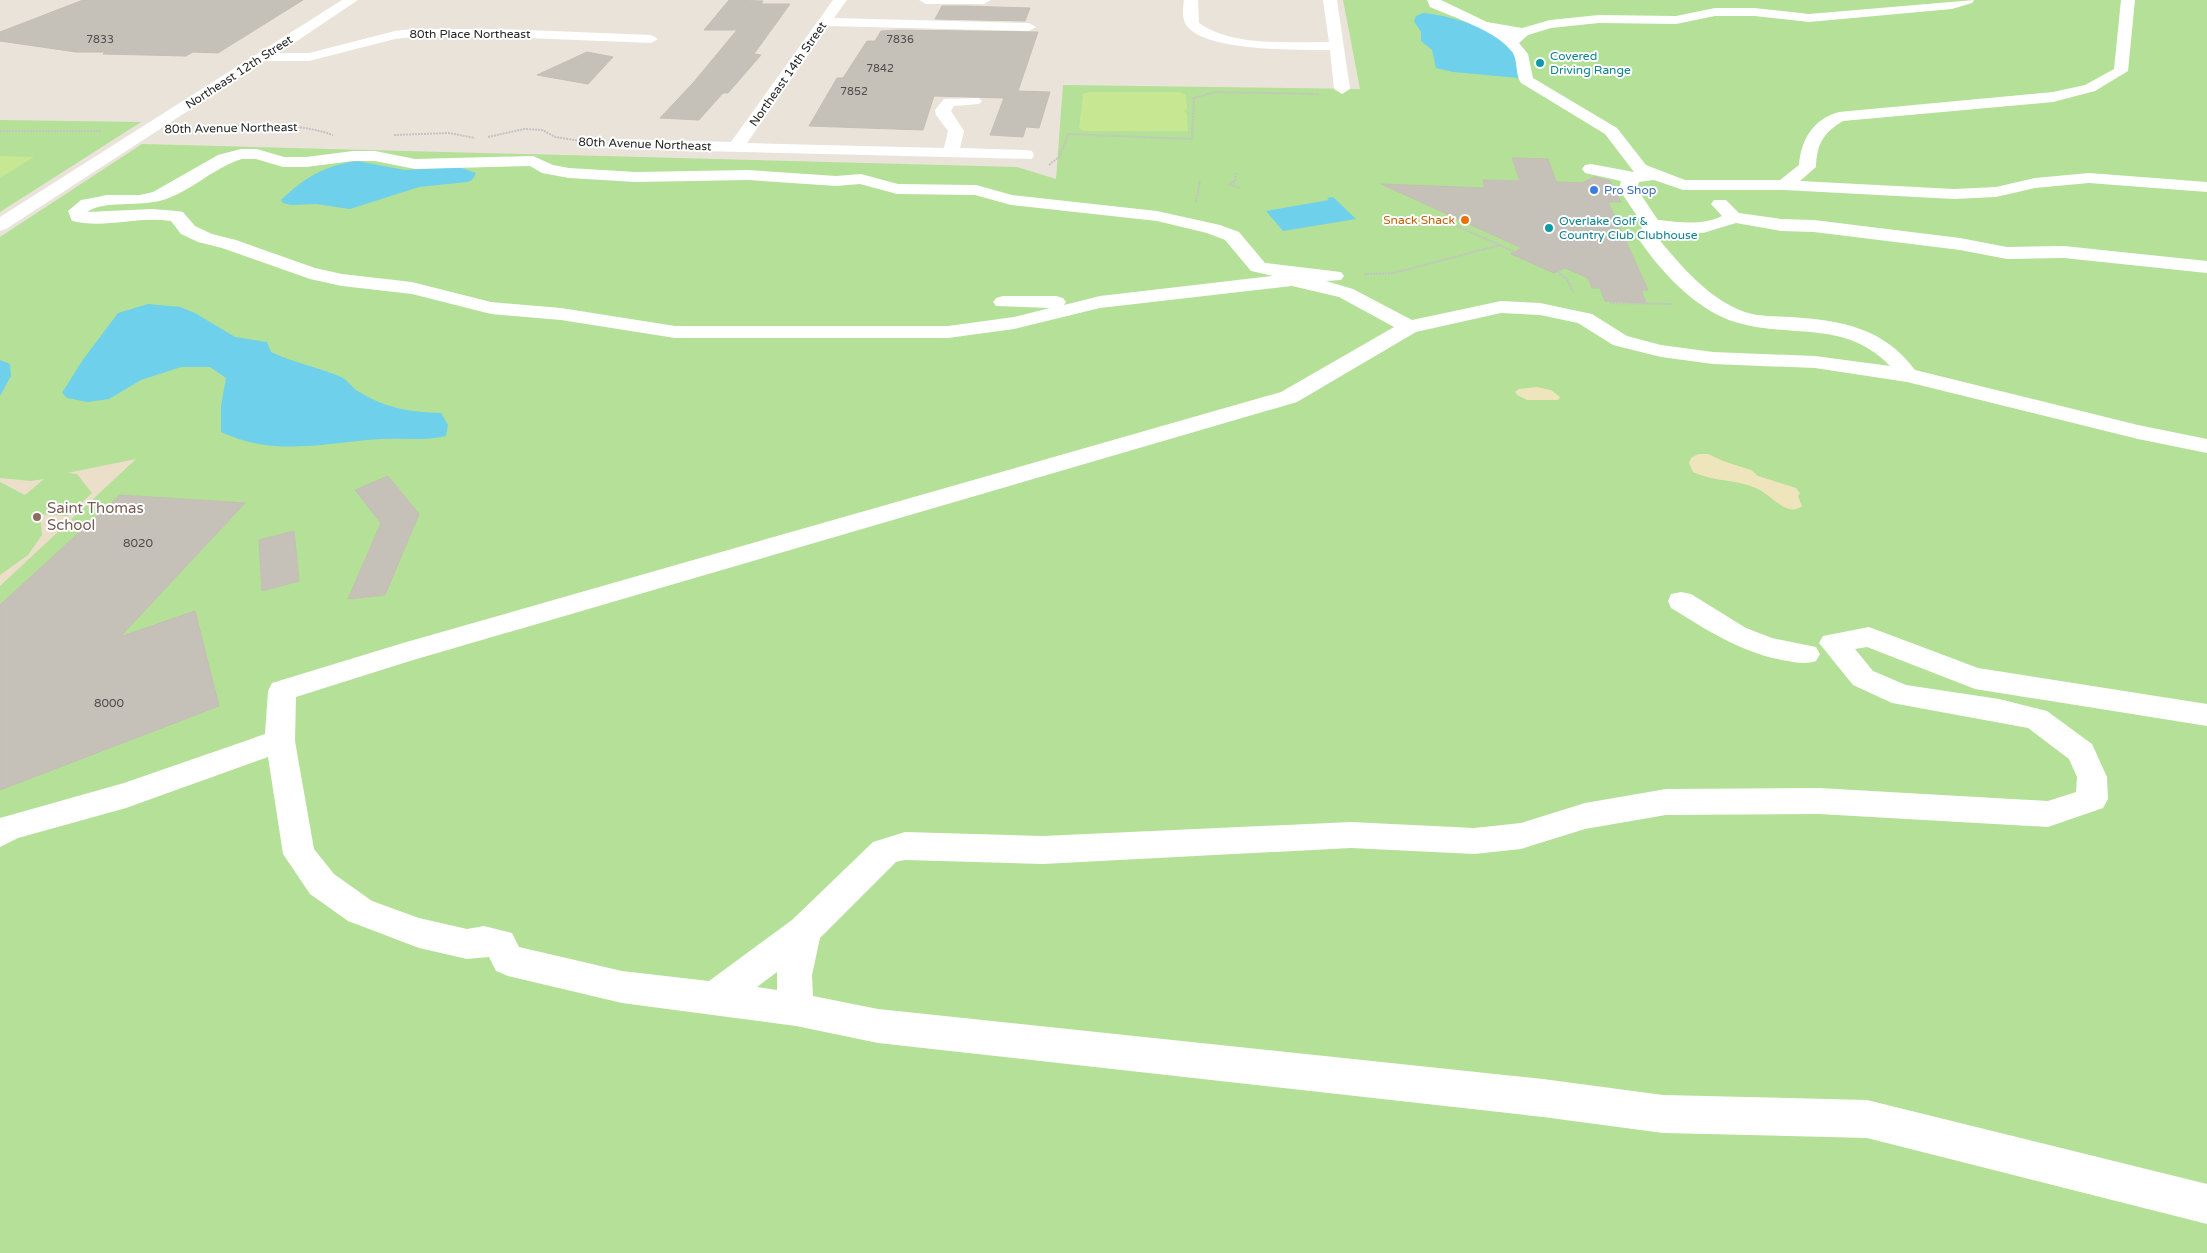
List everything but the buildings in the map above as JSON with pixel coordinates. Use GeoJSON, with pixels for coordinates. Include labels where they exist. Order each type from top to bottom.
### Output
{"type":"FeatureCollection","features":[{"type":"Feature","properties":{"kind":"street","name":"Northeast 12th Street"},"geometry":{"type":"LineString","coordinates":[[0,225],[351,0]]}},
{"type":"Feature","properties":{"kind":"street","name":"Northeast 14th Street"},"geometry":{"type":"LineString","coordinates":[[736,147],[840,0]]}},
{"type":"Feature","properties":{"kind":"street"},"geometry":{"type":"LineString","coordinates":[[926,0],[984,0]]}},
{"type":"Feature","properties":{"kind":"street"},"geometry":{"type":"LineString","coordinates":[[1190,0],[1190,19],[1194,26],[1207,33],[1246,42],[1337,46]]}},
{"type":"Feature","properties":{"kind":"street"},"geometry":{"type":"LineString","coordinates":[[1330,0],[1342,89]]}},
{"type":"Feature","properties":{"kind":"street"},"geometry":{"type":"LineString","coordinates":[[1434,0],[1435,4],[1484,26],[1517,37],[1550,24],[1599,19],[1676,20],[1715,12],[1754,12],[1809,18],[1952,5],[1967,0]]}},
{"type":"Feature","properties":{"kind":"street"},"geometry":{"type":"LineString","coordinates":[[1784,185],[1807,167],[1808,147],[1823,126],[1839,117],[2053,97],[2090,88],[2098,84],[2121,70],[2128,0]]}},
{"type":"Feature","properties":{"kind":"street"},"geometry":{"type":"LineString","coordinates":[[825,22],[1029,28]]}},
{"type":"Feature","properties":{"kind":"street","name":"80th Place Northeast"},"geometry":{"type":"LineString","coordinates":[[262,57],[309,57],[413,33],[500,33],[651,39]]}},
{"type":"Feature","properties":{"kind":"street"},"geometry":{"type":"LineString","coordinates":[[1517,37],[1526,80],[1611,131],[1640,170],[1683,185],[1723,205],[1733,217],[1781,225],[1814,226],[1960,244],[2006,253],[2064,252],[2207,268]]}},
{"type":"Feature","properties":{"kind":"street"},"geometry":{"type":"LineString","coordinates":[[952,153],[956,131],[944,116],[943,110],[950,102],[974,101]]}},
{"type":"Feature","properties":{"kind":"street","name":"80th Avenue Northeast"},"geometry":{"type":"LineString","coordinates":[[616,144],[1026,155]]}},
{"type":"Feature","properties":{"kind":"street"},"geometry":{"type":"LineString","coordinates":[[1100,302],[1014,323],[948,332],[675,332],[561,314],[491,308],[412,288],[342,280],[310,273],[229,244],[205,238],[188,230],[178,216],[160,213],[96,220],[78,217],[78,211],[87,204],[107,200],[140,200],[159,196],[224,159],[241,154],[258,154],[283,162],[306,162],[360,156],[375,156],[415,164],[466,161],[533,161],[548,169],[569,173],[636,177],[748,175],[836,181],[860,179],[897,189],[976,190],[1011,200],[1157,216],[1213,229],[1232,236],[1258,267],[1280,272],[1334,276]]}},
{"type":"Feature","properties":{"kind":"street"},"geometry":{"type":"LineString","coordinates":[[1591,169],[1631,178],[1654,175]]}},
{"type":"Feature","properties":{"kind":"street"},"geometry":{"type":"LineString","coordinates":[[1631,178],[1628,190],[1652,225],[1686,229],[1717,227],[1733,217]]}},
{"type":"Feature","properties":{"kind":"street"},"geometry":{"type":"LineString","coordinates":[[1683,185],[1784,185],[1954,194],[1996,192],[2035,183],[2089,178],[2207,188]]}},
{"type":"Feature","properties":{"kind":"street"},"geometry":{"type":"LineString","coordinates":[[1652,225],[1647,238],[1653,246],[1679,276],[1728,313],[1752,321],[1814,324],[1844,330],[1874,342],[1898,359],[1907,375]]}},
{"type":"Feature","properties":{"kind":"street"},"geometry":{"type":"LineString","coordinates":[[1314,284],[1334,276]]}},
{"type":"Feature","properties":{"kind":"street"},"geometry":{"type":"LineString","coordinates":[[1002,302],[1100,302],[1292,280],[1346,293],[1409,328]]}},
{"type":"Feature","properties":{"kind":"street"},"geometry":{"type":"LineString","coordinates":[[2207,446],[2138,432],[1907,375],[1814,362],[1713,358],[1661,351],[1620,341],[1585,318],[1540,309],[1501,307],[1409,328],[1289,397],[413,650],[282,691],[280,741],[299,854],[322,884],[360,911],[419,933],[467,944],[484,941],[500,944],[508,960],[622,987],[796,1010],[878,1026],[1543,1098],[1663,1114],[1868,1120],[2034,1159],[2207,1204]]}},
{"type":"Feature","properties":{"kind":"street"},"geometry":{"type":"LineString","coordinates":[[1681,600],[1736,635],[1768,647],[1819,649],[1869,637],[1976,678],[2207,715]]}},
{"type":"Feature","properties":{"kind":"street"},"geometry":{"type":"LineString","coordinates":[[715,998],[804,932],[885,852],[905,846],[1043,850],[1350,835],[1474,842],[1522,836],[1586,816],[1666,802],[1819,801],[2048,814],[2092,799],[2092,777],[2080,752],[2037,718],[2000,710],[1902,695],[1863,678],[1819,649]]}},
{"type":"Feature","properties":{"kind":"street"},"geometry":{"type":"LineString","coordinates":[[0,834],[8,828],[126,795],[280,741]]}},
{"type":"Feature","properties":{"kind":"street"},"geometry":{"type":"LineString","coordinates":[[796,1010],[794,975],[804,932]]}},
{"type":"Feature","properties":{"kind":"path"},"geometry":{"type":"LineString","coordinates":[[1026,155],[1027,167],[1040,170],[1060,156],[1068,134],[1192,139],[1194,98],[1215,92],[1319,94]]}},
{"type":"Feature","properties":{"kind":"path","name":"80th Avenue Northeast"},"geometry":{"type":"LineString","coordinates":[[0,132],[283,125],[316,129],[339,136]]}},
{"type":"Feature","properties":{"kind":"path","name":"80th Avenue Northeast"},"geometry":{"type":"LineString","coordinates":[[485,138],[524,129],[542,130],[555,137],[576,142],[616,144]]}},
{"type":"Feature","properties":{"kind":"path"},"geometry":{"type":"LineString","coordinates":[[391,135],[449,134],[478,138]]}},
{"type":"Feature","properties":{"kind":"path"},"geometry":{"type":"LineString","coordinates":[[1229,184],[1235,181],[1236,173]]}},
{"type":"Feature","properties":{"kind":"path"},"geometry":{"type":"LineString","coordinates":[[1224,182],[1240,188]]}},
{"type":"Feature","properties":{"kind":"path"},"geometry":{"type":"LineString","coordinates":[[1446,221],[1515,252]]}},
{"type":"Feature","properties":{"kind":"path"},"geometry":{"type":"LineString","coordinates":[[1334,276],[1394,273],[1500,246]]}},
{"type":"Feature","properties":{"kind":"path"},"geometry":{"type":"LineString","coordinates":[[1558,272],[1567,278]]}},
{"type":"Feature","properties":{"kind":"path"},"geometry":{"type":"LineString","coordinates":[[1617,303],[1656,305]]}},
{"type":"Feature","properties":{"kind":"shaded area","name":"Saint Thomas School"},"geometry":{"type":"Polygon","coordinates":[[[0,439],[149,448],[0,586],[0,439]]]}},
{"type":"Feature","properties":{"kind":"green space"},"geometry":{"type":"Polygon","coordinates":[[[1343,0],[2207,0],[2207,1253],[0,1253],[0,586],[136,459],[67,473],[77,474],[92,493],[67,516],[40,514],[42,535],[28,555],[0,575],[0,482],[25,495],[44,479],[31,481],[0,478],[0,237],[142,144],[1017,167],[1056,179],[1063,85],[1360,89],[1343,0]]]}},
{"type":"Feature","properties":{"kind":"green space"},"geometry":{"type":"Polygon","coordinates":[[[1089,92],[1180,92],[1186,95],[1187,109],[1184,111],[1187,114],[1188,131],[1084,131],[1079,128],[1083,94],[1089,92]]]}},
{"type":"Feature","properties":{"kind":"green space"},"geometry":{"type":"Polygon","coordinates":[[[0,120],[141,122],[0,212],[0,120]]]}},
{"type":"Feature","properties":{"kind":"green space"},"geometry":{"type":"Polygon","coordinates":[[[0,156],[34,157],[0,178],[0,156]]]}},
{"type":"Feature","properties":{"kind":"sand"},"geometry":{"type":"Polygon","coordinates":[[[1536,387],[1551,390],[1560,397],[1558,400],[1527,400],[1515,392],[1519,389],[1536,387]]]}},
{"type":"Feature","properties":{"kind":"sand"},"geometry":{"type":"Polygon","coordinates":[[[1698,454],[1708,454],[1751,470],[1758,476],[1796,488],[1800,493],[1798,496],[1802,506],[1797,509],[1791,509],[1758,489],[1693,472],[1689,463],[1691,458],[1698,454]]]}},
{"type":"Feature","properties":{"kind":"water"},"geometry":{"type":"Polygon","coordinates":[[[1423,13],[1470,24],[1494,35],[1511,49],[1521,74],[1519,78],[1453,72],[1436,68],[1432,50],[1421,41],[1421,32],[1414,21],[1416,16],[1423,13]]]}},
{"type":"Feature","properties":{"kind":"water"},"geometry":{"type":"Polygon","coordinates":[[[357,161],[405,170],[459,167],[476,173],[472,180],[467,182],[419,187],[350,209],[316,204],[291,205],[283,203],[281,200],[298,185],[325,169],[357,161]]]}},
{"type":"Feature","properties":{"kind":"water"},"geometry":{"type":"Polygon","coordinates":[[[1333,197],[1356,219],[1283,231],[1266,211],[1329,200],[1327,198],[1333,197]]]}},
{"type":"Feature","properties":{"kind":"water"},"geometry":{"type":"Polygon","coordinates":[[[148,304],[180,307],[195,313],[235,337],[267,342],[271,352],[341,377],[359,392],[379,402],[418,412],[441,413],[448,425],[446,436],[301,446],[281,446],[242,440],[221,432],[221,406],[226,378],[210,367],[181,367],[141,380],[109,399],[88,402],[67,398],[62,393],[82,361],[118,313],[148,304]]]}},
{"type":"Feature","properties":{"kind":"water"},"geometry":{"type":"Polygon","coordinates":[[[0,360],[10,364],[11,376],[0,396],[0,360]]]}},
{"type":"Feature","properties":{"kind":"place","name":"Covered Driving Range"},"geometry":{"type":"Point","coordinates":[1540,63]}},
{"type":"Feature","properties":{"kind":"place","name":"Pro Shop"},"geometry":{"type":"Point","coordinates":[1594,190]}},
{"type":"Feature","properties":{"kind":"place","name":"Snack Shack"},"geometry":{"type":"Point","coordinates":[1465,220]}},
{"type":"Feature","properties":{"kind":"place","name":"Overlake Golf & Country Club Clubhouse"},"geometry":{"type":"Point","coordinates":[1549,228]}},
{"type":"Feature","properties":{"kind":"place","name":"Saint Thomas School"},"geometry":{"type":"Point","coordinates":[37,517]}}]}
